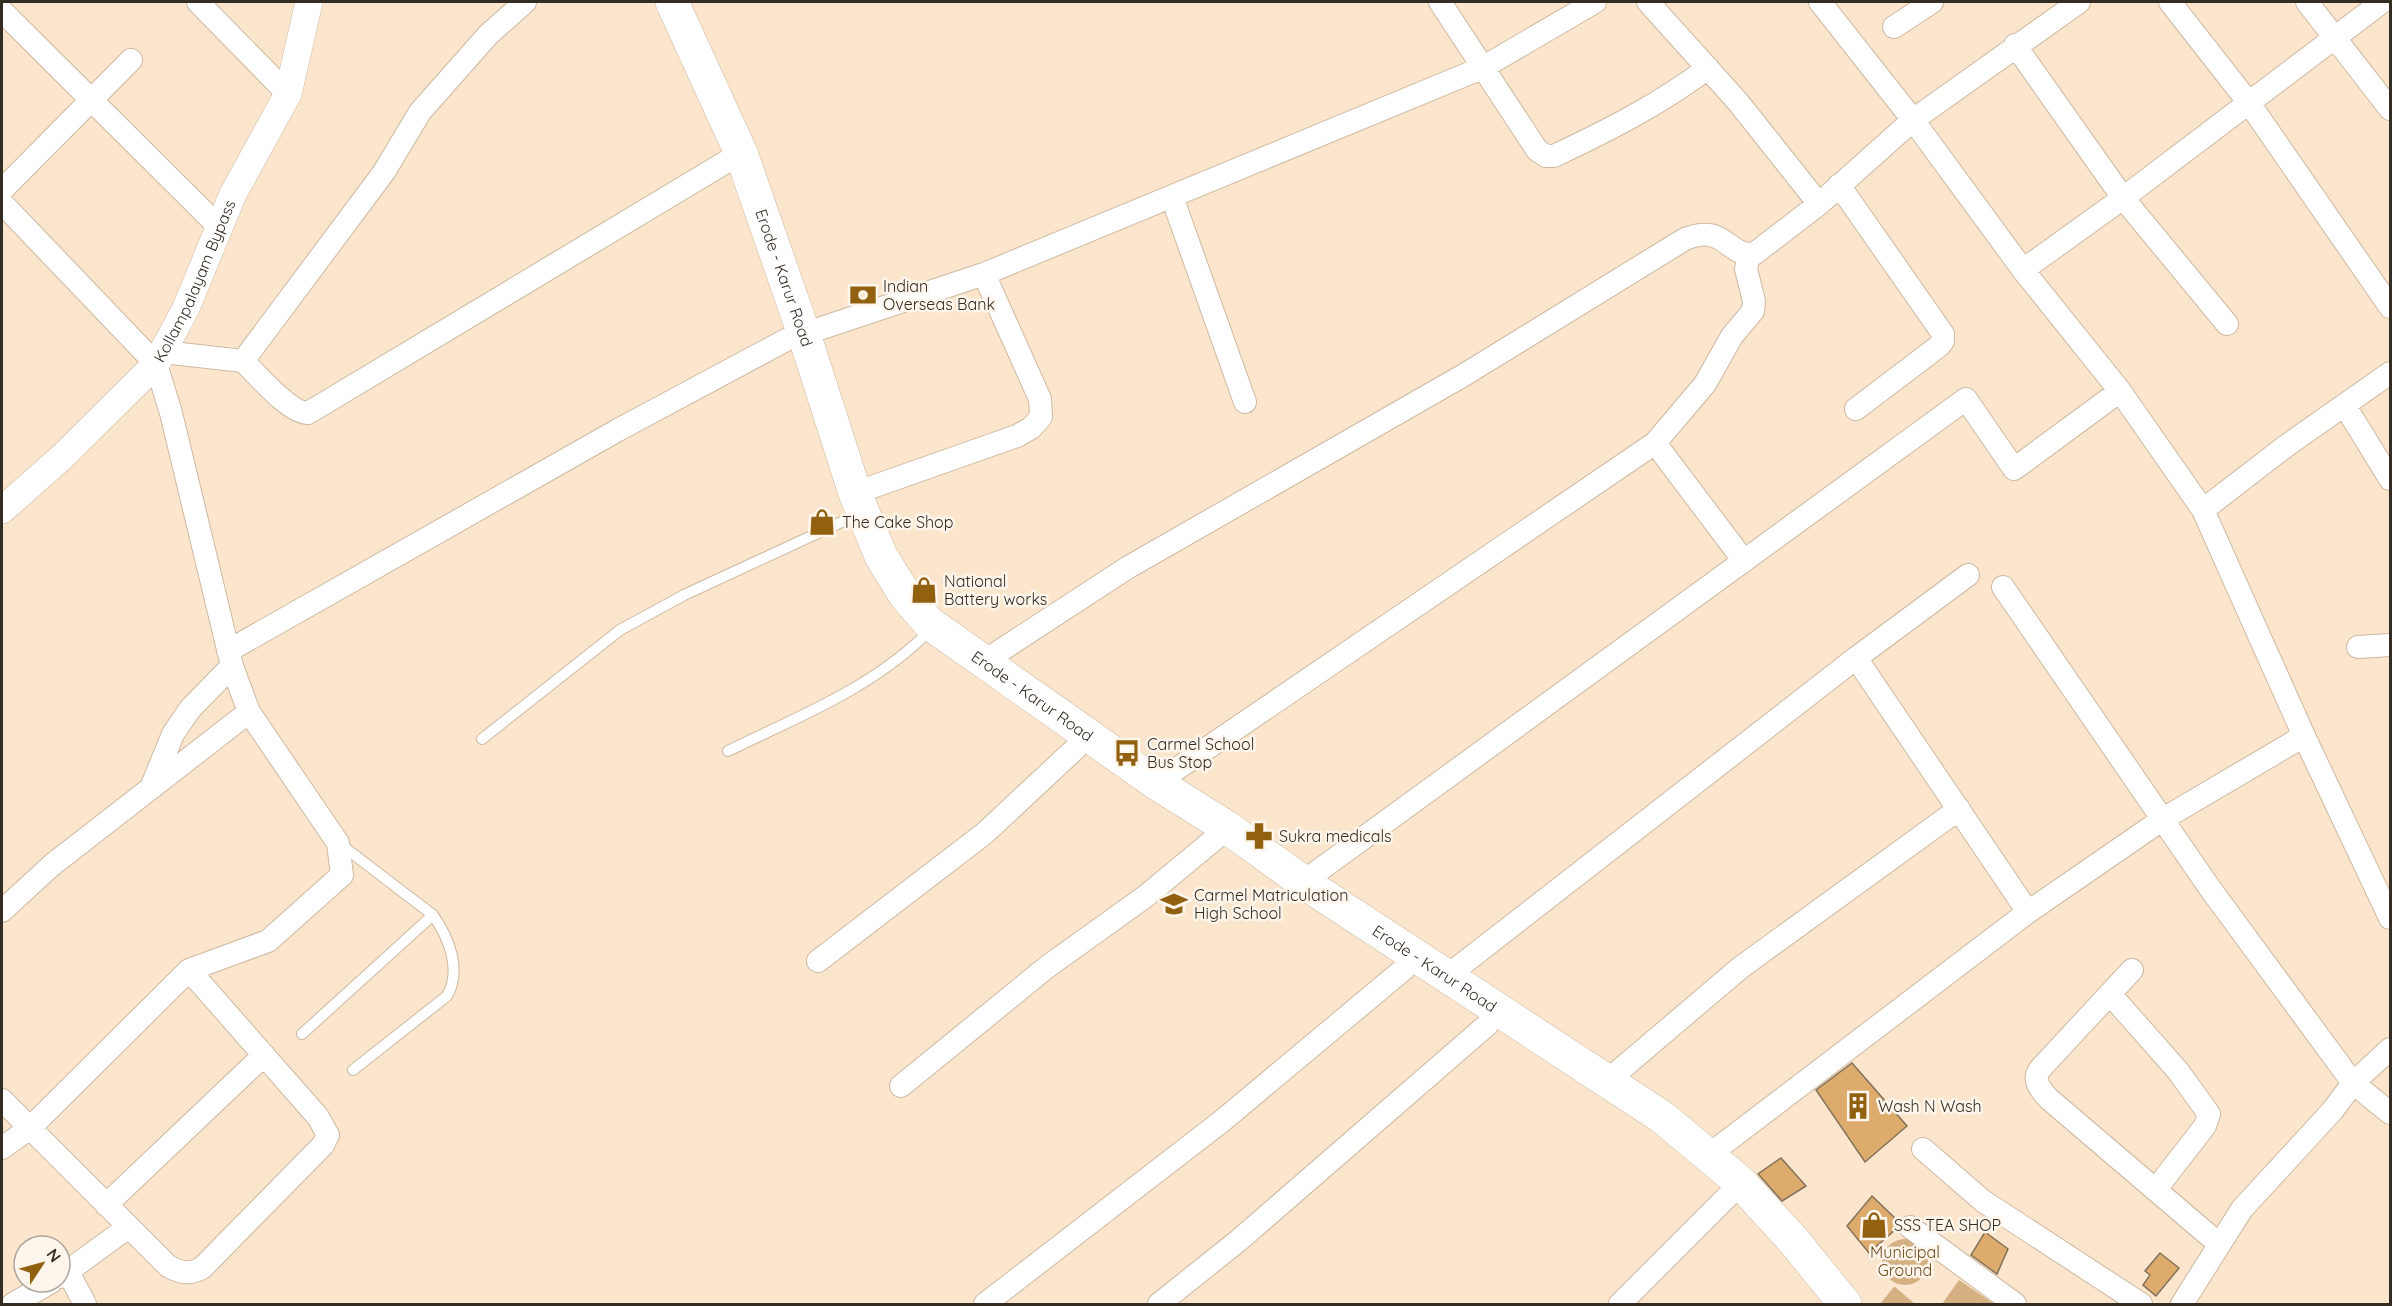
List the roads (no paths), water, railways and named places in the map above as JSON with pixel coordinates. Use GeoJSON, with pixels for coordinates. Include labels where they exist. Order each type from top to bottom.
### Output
{"type":"FeatureCollection","features":[{"type":"Feature","properties":{"kind":"main road","name":"Erode - Karur Road"},"geometry":{"type":"LineString","coordinates":[[651,2],[732,158]]}},
{"type":"Feature","properties":{"kind":"main road","name":"Erode - Karur Road"},"geometry":{"type":"LineString","coordinates":[[672,2],[732,158],[795,337],[851,506],[871,578],[891,606],[923,637],[973,677],[1147,799],[1221,834],[1303,882],[1662,1117],[1710,1154],[1740,1182],[1786,1232],[1845,1305]]}},
{"type":"Feature","properties":{"kind":"main road","name":"Erode - Karur Road"},"geometry":{"type":"LineString","coordinates":[[851,506],[905,595],[929,623],[1156,783],[1221,834],[1294,898],[1653,1133],[1728,1196],[1823,1305]]}},
{"type":"Feature","properties":{"kind":"street"},"geometry":{"type":"LineString","coordinates":[[198,2],[288,94]]}},
{"type":"Feature","properties":{"kind":"street","name":"Kollampalayam Bypass"},"geometry":{"type":"LineString","coordinates":[[2,510],[62,457],[159,358],[186,308],[233,194],[288,94],[309,2]]}},
{"type":"Feature","properties":{"kind":"street"},"geometry":{"type":"LineString","coordinates":[[243,361],[384,172],[420,112],[488,35],[525,2]]}},
{"type":"Feature","properties":{"kind":"street"},"geometry":{"type":"LineString","coordinates":[[1440,2],[1537,150],[1550,157],[1632,119],[1670,97],[1708,68]]}},
{"type":"Feature","properties":{"kind":"street"},"geometry":{"type":"LineString","coordinates":[[151,788],[173,734],[230,659],[618,430],[795,337],[984,274],[1482,68],[1595,2]]}},
{"type":"Feature","properties":{"kind":"street"},"geometry":{"type":"LineString","coordinates":[[1648,2],[1708,68],[1819,204]]}},
{"type":"Feature","properties":{"kind":"street"},"geometry":{"type":"LineString","coordinates":[[1820,2],[1913,120],[2023,270],[2120,391],[2203,510],[2304,736],[2391,918]]}},
{"type":"Feature","properties":{"kind":"street"},"geometry":{"type":"LineString","coordinates":[[1894,27],[1932,2]]}},
{"type":"Feature","properties":{"kind":"street"},"geometry":{"type":"LineString","coordinates":[[2170,2],[2249,103],[2391,307]]}},
{"type":"Feature","properties":{"kind":"street"},"geometry":{"type":"LineString","coordinates":[[2307,2],[2391,109]]}},
{"type":"Feature","properties":{"kind":"street"},"geometry":{"type":"LineString","coordinates":[[2023,270],[2123,198],[2382,2]]}},
{"type":"Feature","properties":{"kind":"street"},"geometry":{"type":"LineString","coordinates":[[1749,254],[1761,249],[1819,204],[1913,120],[2072,3]]}},
{"type":"Feature","properties":{"kind":"street"},"geometry":{"type":"LineString","coordinates":[[2,11],[220,228]]}},
{"type":"Feature","properties":{"kind":"street"},"geometry":{"type":"LineString","coordinates":[[2015,45],[2123,198],[2228,324]]}},
{"type":"Feature","properties":{"kind":"street"},"geometry":{"type":"LineString","coordinates":[[2,190],[131,60]]}},
{"type":"Feature","properties":{"kind":"street"},"geometry":{"type":"LineString","coordinates":[[159,358],[243,361],[290,406],[299,413],[308,412],[732,158]]}},
{"type":"Feature","properties":{"kind":"street"},"geometry":{"type":"LineString","coordinates":[[1839,185],[1942,334],[1943,341],[1856,409]]}},
{"type":"Feature","properties":{"kind":"street"},"geometry":{"type":"LineString","coordinates":[[1172,197],[1245,402]]}},
{"type":"Feature","properties":{"kind":"street"},"geometry":{"type":"LineString","coordinates":[[2,203],[159,358],[230,659],[249,712],[338,843],[342,875],[268,941],[189,970],[30,1128],[2,1148]]}},
{"type":"Feature","properties":{"kind":"street"},"geometry":{"type":"LineString","coordinates":[[983,662],[1127,568],[1473,369],[1685,239],[1697,234],[1711,234],[1749,254]]}},
{"type":"Feature","properties":{"kind":"street"},"geometry":{"type":"LineString","coordinates":[[1156,783],[1655,442],[1706,384],[1732,336],[1753,311],[1754,301],[1746,269],[1749,254]]}},
{"type":"Feature","properties":{"kind":"street"},"geometry":{"type":"LineString","coordinates":[[851,506],[1017,436],[1031,429],[1041,417],[1040,399],[984,274]]}},
{"type":"Feature","properties":{"kind":"street"},"geometry":{"type":"LineString","coordinates":[[2203,510],[2286,446],[2391,373]]}},
{"type":"Feature","properties":{"kind":"street"},"geometry":{"type":"LineString","coordinates":[[1303,882],[1966,399],[2014,469],[2120,391]]}},
{"type":"Feature","properties":{"kind":"street"},"geometry":{"type":"LineString","coordinates":[[2345,406],[2391,479]]}},
{"type":"Feature","properties":{"kind":"street"},"geometry":{"type":"LineString","coordinates":[[1655,442],[1744,561]]}},
{"type":"Feature","properties":{"kind":"street"},"geometry":{"type":"LineString","coordinates":[[1446,976],[1856,658],[1968,575]]}},
{"type":"Feature","properties":{"kind":"street"},"geometry":{"type":"LineString","coordinates":[[2003,586],[2209,887],[2353,1083],[2391,1113]]}},
{"type":"Feature","properties":{"kind":"street"},"geometry":{"type":"LineString","coordinates":[[2358,647],[2391,645]]}},
{"type":"Feature","properties":{"kind":"street"},"geometry":{"type":"LineString","coordinates":[[1856,658],[2028,912]]}},
{"type":"Feature","properties":{"kind":"street"},"geometry":{"type":"LineString","coordinates":[[2,911],[52,865],[249,712]]}},
{"type":"Feature","properties":{"kind":"street"},"geometry":{"type":"LineString","coordinates":[[1710,1154],[2028,912],[2163,819],[2304,736]]}},
{"type":"Feature","properties":{"kind":"street"},"geometry":{"type":"LineString","coordinates":[[818,961],[985,833],[1076,748]]}},
{"type":"Feature","properties":{"kind":"street"},"geometry":{"type":"LineString","coordinates":[[1607,1081],[1740,968],[1959,809]]}},
{"type":"Feature","properties":{"kind":"street"},"geometry":{"type":"LineString","coordinates":[[901,1086],[1047,967],[1146,896],[1221,834]]}},
{"type":"Feature","properties":{"kind":"street"},"geometry":{"type":"LineString","coordinates":[[985,1305],[1222,1121],[1404,969]]}},
{"type":"Feature","properties":{"kind":"street"},"geometry":{"type":"LineString","coordinates":[[2,1100],[127,1228],[168,1266],[180,1272],[193,1273],[209,1263],[323,1144],[328,1135],[325,1125],[189,970]]}},
{"type":"Feature","properties":{"kind":"street"},"geometry":{"type":"LineString","coordinates":[[2132,970],[2041,1068],[2036,1078],[2049,1099],[2219,1244]]}},
{"type":"Feature","properties":{"kind":"street"},"geometry":{"type":"LineString","coordinates":[[2110,994],[2178,1071],[2209,1114],[2205,1126],[2156,1189]]}},
{"type":"Feature","properties":{"kind":"street"},"geometry":{"type":"LineString","coordinates":[[1159,1305],[1238,1241],[1487,1025]]}},
{"type":"Feature","properties":{"kind":"street"},"geometry":{"type":"LineString","coordinates":[[2182,1305],[2242,1209],[2333,1110],[2353,1083],[2391,1049]]}},
{"type":"Feature","properties":{"kind":"street"},"geometry":{"type":"LineString","coordinates":[[106,1205],[264,1055]]}},
{"type":"Feature","properties":{"kind":"street"},"geometry":{"type":"LineString","coordinates":[[1923,1149],[1983,1201],[2141,1305]]}},
{"type":"Feature","properties":{"kind":"street"},"geometry":{"type":"LineString","coordinates":[[1620,1305],[1728,1196]]}},
{"type":"Feature","properties":{"kind":"street"},"geometry":{"type":"LineString","coordinates":[[1910,1227],[2015,1305]]}},
{"type":"Feature","properties":{"kind":"street"},"geometry":{"type":"LineString","coordinates":[[72,1268],[127,1228]]}},
{"type":"Feature","properties":{"kind":"street"},"geometry":{"type":"LineString","coordinates":[[72,1290],[85,1305]]}},
{"type":"Feature","properties":{"kind":"street"},"geometry":{"type":"LineString","coordinates":[[13,1305],[31,1294]]}},
{"type":"Feature","properties":{"kind":"lane"},"geometry":{"type":"LineString","coordinates":[[482,739],[620,630],[851,506]]}},
{"type":"Feature","properties":{"kind":"lane"},"geometry":{"type":"LineString","coordinates":[[728,751],[832,700],[878,674],[900,659],[923,637]]}},
{"type":"Feature","properties":{"kind":"lane"},"geometry":{"type":"LineString","coordinates":[[338,843],[433,915],[443,929],[453,958],[451,988],[439,1004],[353,1070]]}},
{"type":"Feature","properties":{"kind":"lane"},"geometry":{"type":"LineString","coordinates":[[302,1034],[433,915]]}},
{"type":"Feature","properties":{"kind":"place","name":"Indian Overseas Bank"},"geometry":{"type":"Point","coordinates":[863,295]}},
{"type":"Feature","properties":{"kind":"place","name":"The Cake Shop"},"geometry":{"type":"Point","coordinates":[822,522]}},
{"type":"Feature","properties":{"kind":"place","name":"National Battery works"},"geometry":{"type":"Point","coordinates":[924,590]}},
{"type":"Feature","properties":{"kind":"place","name":"Carmel School Bus Stop"},"geometry":{"type":"Point","coordinates":[1127,753]}},
{"type":"Feature","properties":{"kind":"place","name":"Sukra medicals"},"geometry":{"type":"Point","coordinates":[1259,836]}},
{"type":"Feature","properties":{"kind":"place","name":"Carmel Matriculation High School"},"geometry":{"type":"Point","coordinates":[1174,904]}},
{"type":"Feature","properties":{"kind":"place","name":"Wash N Wash"},"geometry":{"type":"Point","coordinates":[1858,1106]}},
{"type":"Feature","properties":{"kind":"place","name":"SSS TEA SHOP"},"geometry":{"type":"Point","coordinates":[1874,1225]}},
{"type":"Feature","properties":{"kind":"park label","name":"Municipal Ground"},"geometry":{"type":"Point","coordinates":[1905,1261]}}]}
